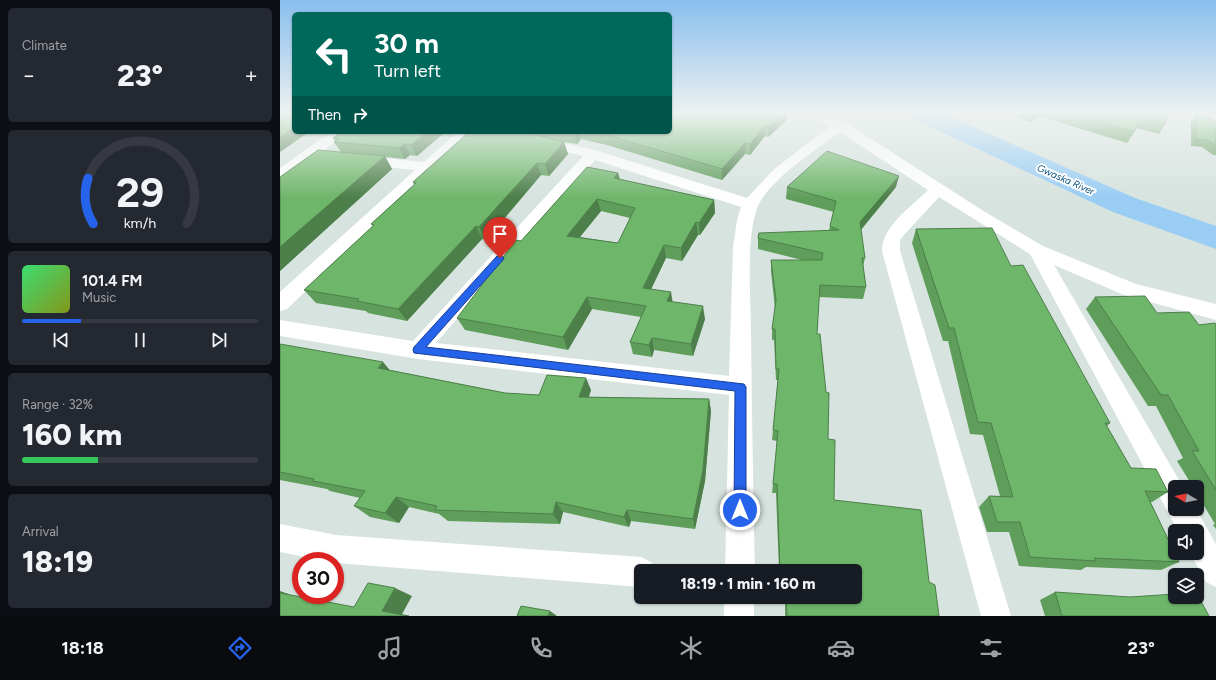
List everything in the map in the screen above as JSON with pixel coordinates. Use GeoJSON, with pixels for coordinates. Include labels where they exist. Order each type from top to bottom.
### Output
{"type":"FeatureCollection","features":[{"type":"Feature","properties":{"kind":"street"},"geometry":{"type":"LineString","coordinates":[[280,175],[328,141]]}},
{"type":"Feature","properties":{"kind":"street"},"geometry":{"type":"LineString","coordinates":[[280,304],[456,141]]}},
{"type":"Feature","properties":{"kind":"street"},"geometry":{"type":"LineString","coordinates":[[533,141],[575,148],[751,205]]}},
{"type":"Feature","properties":{"kind":"street"},"geometry":{"type":"LineString","coordinates":[[740,564],[743,232],[751,205],[762,188],[821,141]]}},
{"type":"Feature","properties":{"kind":"street"},"geometry":{"type":"LineString","coordinates":[[864,141],[938,189],[1037,250],[1131,290],[1216,312]]}},
{"type":"Feature","properties":{"kind":"street"},"geometry":{"type":"LineString","coordinates":[[418,350],[593,154]]}},
{"type":"Feature","properties":{"kind":"street"},"geometry":{"type":"LineString","coordinates":[[308,155],[427,167]]}},
{"type":"Feature","properties":{"kind":"street"},"geometry":{"type":"LineString","coordinates":[[938,189],[896,232],[891,240],[891,251],[996,616]]}},
{"type":"Feature","properties":{"kind":"street"},"geometry":{"type":"LineString","coordinates":[[1037,250],[1168,486]]}},
{"type":"Feature","properties":{"kind":"street"},"geometry":{"type":"LineString","coordinates":[[280,328],[418,350],[741,387]]}},
{"type":"Feature","properties":{"kind":"street"},"geometry":{"type":"LineString","coordinates":[[280,538],[336,549],[634,571]]}},
{"type":"Feature","properties":{"kind":"street"},"geometry":{"type":"LineString","coordinates":[[1204,551],[1216,572]]}},
{"type":"Feature","properties":{"kind":"street"},"geometry":{"type":"LineString","coordinates":[[739,604],[739,616]]}},
{"type":"Feature","properties":{"kind":"building"},"geometry":{"type":"Polygon","coordinates":[[[336,141],[416,141],[411,145],[404,144],[399,148],[334,142],[336,141]]]}},
{"type":"Feature","properties":{"kind":"building"},"geometry":{"type":"Polygon","coordinates":[[[459,141],[564,142],[545,164],[537,163],[479,227],[476,226],[398,309],[357,301],[359,299],[304,290],[374,225],[371,224],[416,183],[413,182],[459,141]]]}},
{"type":"Feature","properties":{"kind":"building"},"geometry":{"type":"Polygon","coordinates":[[[627,141],[753,141],[750,144],[745,143],[722,169],[627,141]]]}},
{"type":"Feature","properties":{"kind":"building"},"geometry":{"type":"Polygon","coordinates":[[[1208,141],[1216,141],[1216,146],[1208,141]]]}},
{"type":"Feature","properties":{"kind":"building"},"geometry":{"type":"Polygon","coordinates":[[[318,150],[385,156],[280,247],[280,177],[318,150]]]}},
{"type":"Feature","properties":{"kind":"building"},"geometry":{"type":"Polygon","coordinates":[[[827,151],[899,176],[860,222],[865,258],[862,258],[866,287],[820,285],[817,334],[820,334],[826,392],[829,393],[828,439],[835,440],[834,500],[921,510],[929,582],[935,585],[939,616],[787,616],[786,604],[862,604],[862,564],[780,564],[777,484],[773,484],[778,431],[773,430],[779,369],[776,369],[775,329],[772,329],[776,300],[771,260],[822,260],[823,253],[758,238],[759,233],[839,230],[830,226],[836,201],[787,187],[827,151]]]}},
{"type":"Feature","properties":{"kind":"building"},"geometry":{"type":"Polygon","coordinates":[[[587,167],[618,173],[614,178],[714,200],[699,223],[696,222],[681,248],[664,245],[643,288],[671,292],[667,301],[703,306],[691,344],[652,338],[649,345],[630,342],[646,306],[587,297],[563,337],[457,318],[516,240],[521,241],[587,167]],[[597,199],[567,236],[618,243],[635,208],[597,199]]]}},
{"type":"Feature","properties":{"kind":"building"},"geometry":{"type":"Polygon","coordinates":[[[992,228],[1011,266],[1023,265],[1110,423],[1105,423],[1131,468],[1156,469],[1168,492],[1145,491],[1168,539],[1168,560],[1178,560],[1179,562],[1094,558],[1096,561],[1030,557],[1020,522],[997,522],[989,496],[1013,497],[991,423],[978,422],[954,328],[949,328],[916,229],[992,228]]]}},
{"type":"Feature","properties":{"kind":"building"},"geometry":{"type":"Polygon","coordinates":[[[1145,296],[1157,313],[1189,312],[1199,325],[1215,323],[1216,325],[1216,490],[1192,451],[1199,451],[1168,395],[1161,395],[1095,297],[1145,296]]]}},
{"type":"Feature","properties":{"kind":"building"},"geometry":{"type":"Polygon","coordinates":[[[280,344],[383,362],[378,368],[505,393],[539,395],[547,375],[586,378],[579,397],[709,399],[703,470],[693,519],[627,510],[624,517],[556,502],[553,514],[435,510],[437,506],[396,497],[385,513],[354,506],[365,491],[313,481],[314,479],[280,472],[280,344]]]}},
{"type":"Feature","properties":{"kind":"building"},"geometry":{"type":"Polygon","coordinates":[[[368,583],[395,588],[382,611],[409,616],[280,616],[280,593],[292,595],[292,604],[338,604],[354,607],[368,583]]]}},
{"type":"Feature","properties":{"kind":"building"},"geometry":{"type":"Polygon","coordinates":[[[1055,592],[1130,597],[1168,594],[1168,604],[1202,604],[1209,616],[1062,616],[1055,592]]]}},
{"type":"Feature","properties":{"kind":"building"},"geometry":{"type":"Polygon","coordinates":[[[521,606],[550,611],[548,616],[517,616],[521,606]]]}},
{"type":"Feature","properties":{"kind":"waterway","name":"Gwaska River"},"geometry":{"type":"LineString","coordinates":[[982,141],[1124,205],[1216,238]]}},
{"type":"Feature","properties":{"kind":"route"},"geometry":{"type":"LineString","coordinates":[[500,258],[418,350],[741,387],[740,510]]}}]}
